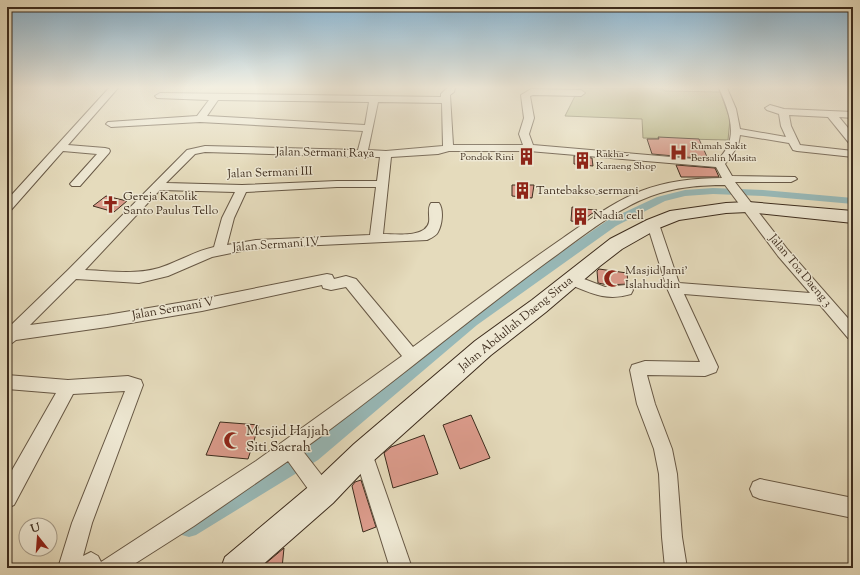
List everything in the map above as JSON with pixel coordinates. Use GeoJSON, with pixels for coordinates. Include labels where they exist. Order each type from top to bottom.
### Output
{"type":"FeatureCollection","features":[{"type":"Feature","properties":{"kind":"main road","name":"Jalan Abdullah Daeng Sirua"},"geometry":{"type":"LineString","coordinates":[[236,568],[320,489],[483,348],[539,306],[616,244],[653,224],[676,216],[747,205],[853,217]]}},
{"type":"Feature","properties":{"kind":"street"},"geometry":{"type":"LineString","coordinates":[[7,206],[90,115]]}},
{"type":"Feature","properties":{"kind":"street"},"geometry":{"type":"LineString","coordinates":[[200,119],[203,115]]}},
{"type":"Feature","properties":{"kind":"street"},"geometry":{"type":"LineString","coordinates":[[362,154],[371,115]]}},
{"type":"Feature","properties":{"kind":"street"},"geometry":{"type":"LineString","coordinates":[[447,115],[448,148]]}},
{"type":"Feature","properties":{"kind":"street"},"geometry":{"type":"LineString","coordinates":[[529,115],[530,119],[527,130],[524,134],[529,148]]}},
{"type":"Feature","properties":{"kind":"street"},"geometry":{"type":"LineString","coordinates":[[720,164],[735,140],[733,115]]}},
{"type":"Feature","properties":{"kind":"street"},"geometry":{"type":"LineString","coordinates":[[784,115],[786,126],[796,147]]}},
{"type":"Feature","properties":{"kind":"street"},"geometry":{"type":"LineString","coordinates":[[832,115],[853,141]]}},
{"type":"Feature","properties":{"kind":"street"},"geometry":{"type":"LineString","coordinates":[[111,124],[200,119],[369,128]]}},
{"type":"Feature","properties":{"kind":"street"},"geometry":{"type":"LineString","coordinates":[[735,131],[796,147],[853,154]]}},
{"type":"Feature","properties":{"kind":"street"},"geometry":{"type":"LineString","coordinates":[[60,148],[105,151],[76,184]]}},
{"type":"Feature","properties":{"kind":"street","name":"Jalan Sermani Raya"},"geometry":{"type":"LineString","coordinates":[[10,336],[73,274],[189,154],[200,150],[386,154],[438,151],[448,148],[529,148],[720,164]]}},
{"type":"Feature","properties":{"kind":"street"},"geometry":{"type":"LineString","coordinates":[[376,240],[386,154]]}},
{"type":"Feature","properties":{"kind":"street","name":"Jalan Toa Daeng 3"},"geometry":{"type":"LineString","coordinates":[[720,164],[730,183],[783,253],[853,334]]}},
{"type":"Feature","properties":{"kind":"street"},"geometry":{"type":"LineString","coordinates":[[94,566],[294,453],[471,310],[553,251],[635,198],[686,183],[707,181],[730,183],[791,179]]}},
{"type":"Feature","properties":{"kind":"street","name":"Jalan Sermani III"},"geometry":{"type":"LineString","coordinates":[[158,186],[242,189],[337,184],[383,184]]}},
{"type":"Feature","properties":{"kind":"street"},"geometry":{"type":"LineString","coordinates":[[220,250],[224,231],[233,206],[242,189]]}},
{"type":"Feature","properties":{"kind":"street","name":"Jalan Sermani IV"},"geometry":{"type":"LineString","coordinates":[[73,274],[139,278],[163,272],[200,256],[220,250],[256,244],[418,237],[430,234],[435,222],[435,206]]}},
{"type":"Feature","properties":{"kind":"street"},"geometry":{"type":"LineString","coordinates":[[653,224],[674,288],[710,368],[645,368],[638,370],[646,404],[663,449],[668,474],[672,537],[676,568]]}},
{"type":"Feature","properties":{"kind":"street","name":"Jalan Sermani V"},"geometry":{"type":"LineString","coordinates":[[10,336],[202,305],[327,279],[328,284],[333,285],[348,281],[351,283],[412,357]]}},
{"type":"Feature","properties":{"kind":"street"},"geometry":{"type":"LineString","coordinates":[[571,279],[604,292],[626,290]]}},
{"type":"Feature","properties":{"kind":"street"},"geometry":{"type":"LineString","coordinates":[[674,288],[824,300]]}},
{"type":"Feature","properties":{"kind":"street"},"geometry":{"type":"LineString","coordinates":[[7,382],[68,387],[128,383],[135,385],[82,524],[69,568]]}},
{"type":"Feature","properties":{"kind":"street"},"geometry":{"type":"LineString","coordinates":[[7,498],[68,387]]}},
{"type":"Feature","properties":{"kind":"street"},"geometry":{"type":"LineString","coordinates":[[294,453],[320,489]]}},
{"type":"Feature","properties":{"kind":"street"},"geometry":{"type":"LineString","coordinates":[[363,453],[401,568]]}},
{"type":"Feature","properties":{"kind":"street"},"geometry":{"type":"LineString","coordinates":[[760,489],[853,508]]}},
{"type":"Feature","properties":{"kind":"green space"},"geometry":{"type":"Polygon","coordinates":[[[728,115],[730,119],[728,140],[643,138],[642,119],[565,116],[728,115]]]}},
{"type":"Feature","properties":{"kind":"building","name":"Rumah Sakit Bersalin Masita"},"geometry":{"type":"Polygon","coordinates":[[[658,137],[699,139],[708,159],[652,154],[647,139],[659,139],[658,137]]]}},
{"type":"Feature","properties":{"kind":"building","name":"Rakha - Karaeng Shop"},"geometry":{"type":"Polygon","coordinates":[[[574,156],[592,158],[593,166],[574,164],[574,156]]]}},
{"type":"Feature","properties":{"kind":"building"},"geometry":{"type":"Polygon","coordinates":[[[676,165],[715,168],[719,177],[681,177],[676,165]]]}},
{"type":"Feature","properties":{"kind":"building","name":"Tantebakso_sermani"},"geometry":{"type":"Polygon","coordinates":[[[512,185],[534,185],[532,198],[512,196],[512,185]]]}},
{"type":"Feature","properties":{"kind":"building","name":"Gereja Katolik Santo Paulus Tello"},"geometry":{"type":"Polygon","coordinates":[[[106,196],[127,201],[114,212],[93,206],[106,196]]]}},
{"type":"Feature","properties":{"kind":"building","name":"Nadia cell"},"geometry":{"type":"Polygon","coordinates":[[[572,207],[597,210],[580,222],[571,221],[572,207]]]}},
{"type":"Feature","properties":{"kind":"building","name":"Masjid Jami' Islahuddin"},"geometry":{"type":"Polygon","coordinates":[[[599,269],[627,273],[628,284],[608,285],[598,283],[597,271],[599,269]]]}},
{"type":"Feature","properties":{"kind":"building"},"geometry":{"type":"Polygon","coordinates":[[[471,415],[490,458],[460,469],[443,425],[471,415]]]}},
{"type":"Feature","properties":{"kind":"building","name":"Mesjid Hajjah Siti Saerah"},"geometry":{"type":"Polygon","coordinates":[[[220,422],[259,425],[248,459],[206,455],[220,422]]]}},
{"type":"Feature","properties":{"kind":"building"},"geometry":{"type":"Polygon","coordinates":[[[424,435],[438,474],[393,488],[384,453],[391,447],[424,435]]]}},
{"type":"Feature","properties":{"kind":"building"},"geometry":{"type":"Polygon","coordinates":[[[361,480],[376,527],[363,532],[352,486],[355,482],[361,480]]]}},
{"type":"Feature","properties":{"kind":"building"},"geometry":{"type":"Polygon","coordinates":[[[284,548],[282,568],[265,568],[265,564],[284,548]]]}},
{"type":"Feature","properties":{"kind":"waterway"},"geometry":{"type":"LineString","coordinates":[[189,528],[312,454],[472,321],[612,223],[661,199],[685,193],[713,191],[763,193],[853,201]]}},
{"type":"Feature","properties":{"kind":"place","name":"Rumah Sakit Bersalin Masita"},"geometry":{"type":"Point","coordinates":[678,152]}},
{"type":"Feature","properties":{"kind":"place","name":"Pondok Rini"},"geometry":{"type":"Point","coordinates":[527,157]}},
{"type":"Feature","properties":{"kind":"place","name":"Rakha - Karaeng Shop"},"geometry":{"type":"Point","coordinates":[583,160]}},
{"type":"Feature","properties":{"kind":"place","name":"Tantebakso_sermani"},"geometry":{"type":"Point","coordinates":[523,191]}},
{"type":"Feature","properties":{"kind":"place","name":"Gereja Katolik Santo Paulus Tello"},"geometry":{"type":"Point","coordinates":[110,204]}},
{"type":"Feature","properties":{"kind":"place","name":"Nadia cell"},"geometry":{"type":"Point","coordinates":[580,216]}},
{"type":"Feature","properties":{"kind":"place","name":"Masjid Jami' Islahuddin"},"geometry":{"type":"Point","coordinates":[612,278]}},
{"type":"Feature","properties":{"kind":"place","name":"Mesjid Hajjah Siti Saerah"},"geometry":{"type":"Point","coordinates":[233,440]}}]}
